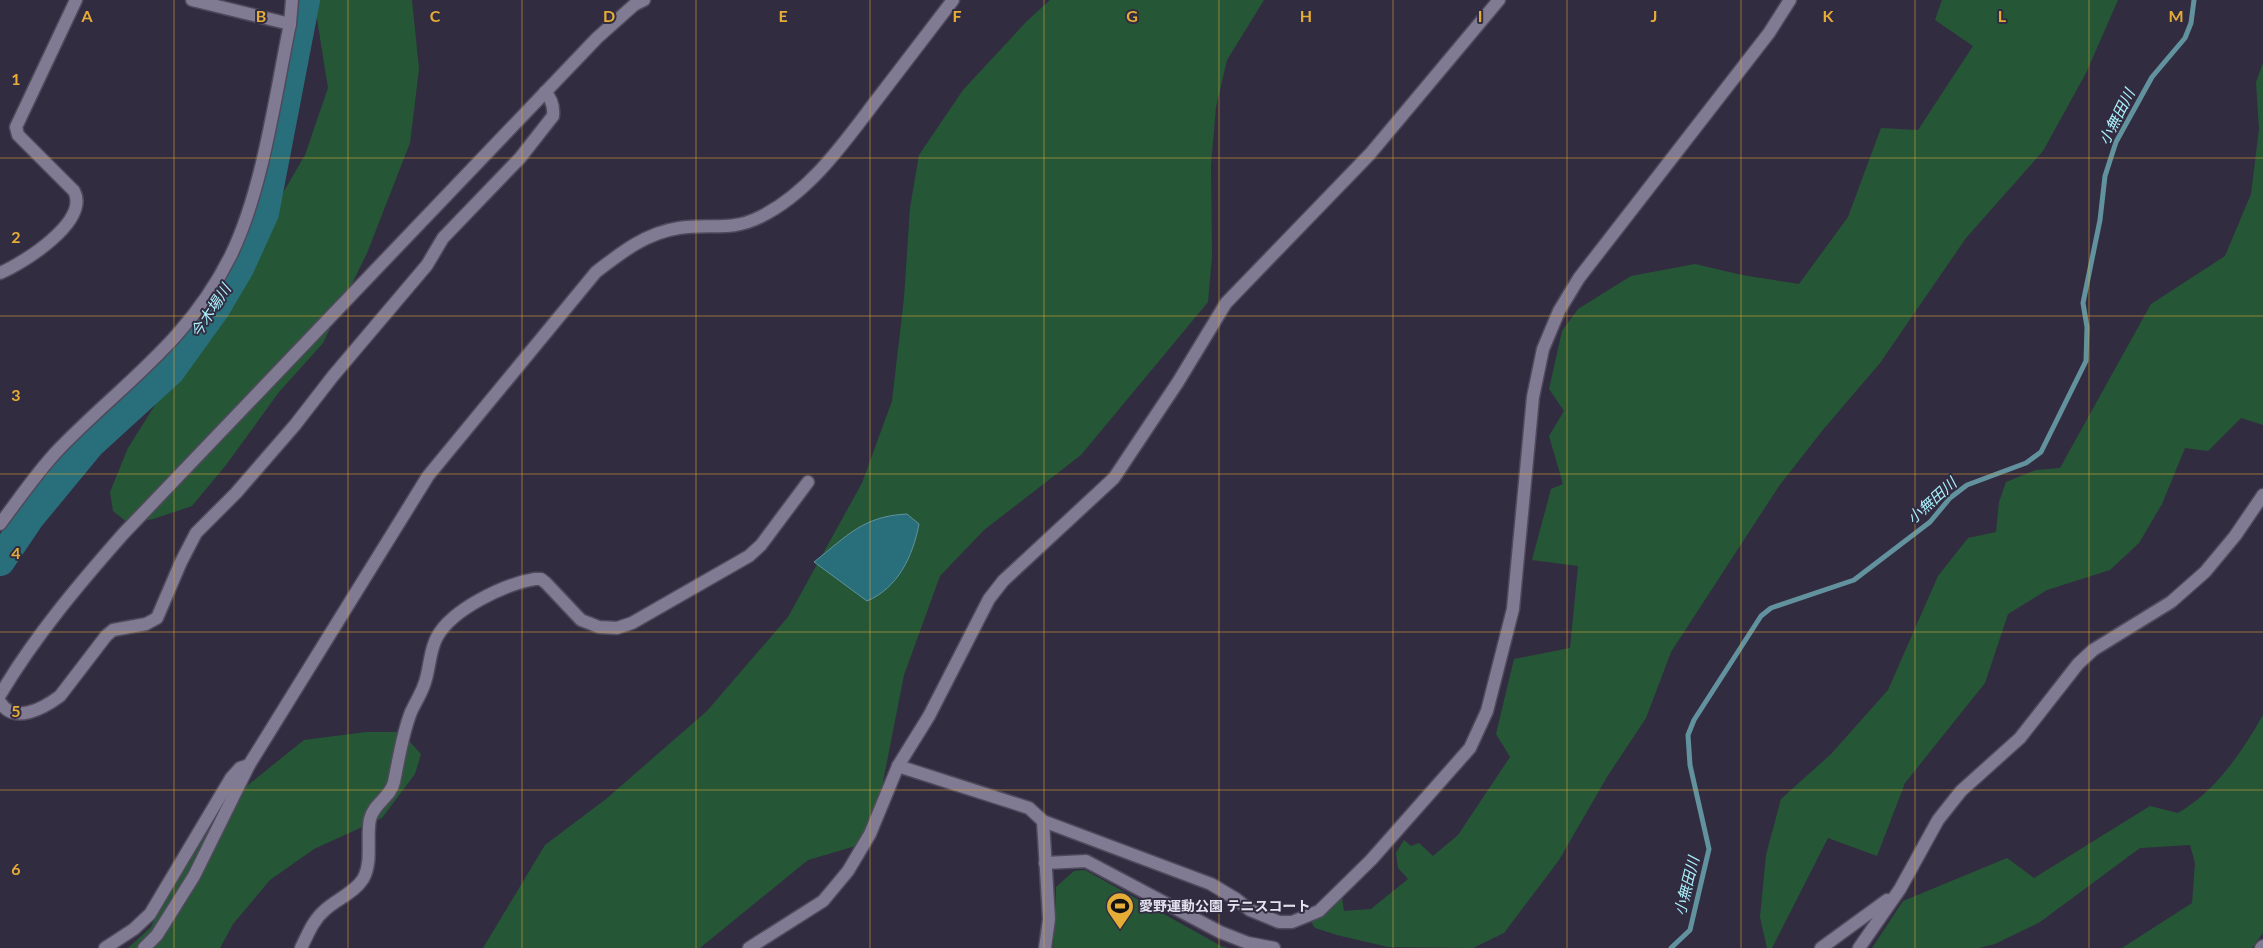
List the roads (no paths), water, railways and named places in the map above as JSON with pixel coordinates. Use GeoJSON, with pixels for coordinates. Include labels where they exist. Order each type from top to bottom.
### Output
{"type":"FeatureCollection","features":[{"type":"Feature","properties":{"kind":"street"},"geometry":{"type":"LineString","coordinates":[[0,273],[38,252],[57,235],[77,206],[77,198],[74,191],[18,135],[16,127],[76,0]]}},
{"type":"Feature","properties":{"kind":"street"},"geometry":{"type":"LineString","coordinates":[[192,0],[290,24]]}},
{"type":"Feature","properties":{"kind":"street"},"geometry":{"type":"LineString","coordinates":[[0,524],[58,450],[148,366],[180,333],[207,297],[231,254],[250,207],[290,24],[292,0]]}},
{"type":"Feature","properties":{"kind":"street"},"geometry":{"type":"LineString","coordinates":[[0,695],[20,660],[71,593],[124,532],[597,38],[634,5],[644,0]]}},
{"type":"Feature","properties":{"kind":"street"},"geometry":{"type":"LineString","coordinates":[[144,948],[157,934],[194,876],[249,765],[428,476],[596,272],[628,247],[652,235],[679,228],[738,227],[762,216],[800,190],[837,150],[953,0]]}},
{"type":"Feature","properties":{"kind":"street"},"geometry":{"type":"LineString","coordinates":[[749,948],[823,901],[848,871],[870,834],[898,766],[929,716],[989,599],[1003,581],[1114,478],[1178,382],[1226,302],[1370,154],[1499,0]]}},
{"type":"Feature","properties":{"kind":"street"},"geometry":{"type":"LineString","coordinates":[[898,766],[1029,808],[1042,821],[1210,884],[1250,910],[1279,922],[1292,922],[1319,911],[1371,860],[1470,748],[1487,710],[1513,609],[1533,397],[1543,349],[1559,311],[1579,278],[1769,33],[1790,0]]}},
{"type":"Feature","properties":{"kind":"street"},"geometry":{"type":"LineString","coordinates":[[0,702],[4,708],[15,714],[25,713],[50,703],[60,696],[106,636],[113,630],[146,624],[157,618],[180,562],[196,534],[295,425],[332,376],[427,266],[443,238],[520,158],[553,116],[554,108],[551,98],[545,92]]}},
{"type":"Feature","properties":{"kind":"street"},"geometry":{"type":"LineString","coordinates":[[301,948],[317,918],[350,892],[363,879],[367,868],[370,820],[374,807],[388,793],[394,783],[397,757],[411,712],[424,686],[436,639],[443,627],[455,616],[485,598],[535,579],[546,583],[581,620],[590,625],[608,628],[632,623],[749,556],[761,545],[808,482]]}},
{"type":"Feature","properties":{"kind":"street"},"geometry":{"type":"LineString","coordinates":[[1859,948],[1900,889],[1938,820],[1961,791],[2020,738],[2078,664],[2108,639],[2171,602],[2205,572],[2235,536],[2263,494]]}},
{"type":"Feature","properties":{"kind":"street"},"geometry":{"type":"LineString","coordinates":[[104,948],[134,929],[150,914],[231,778],[240,768],[249,765]]}},
{"type":"Feature","properties":{"kind":"street"},"geometry":{"type":"LineString","coordinates":[[1042,821],[1049,919],[1045,948]]}},
{"type":"Feature","properties":{"kind":"street"},"geometry":{"type":"LineString","coordinates":[[1045,863],[1086,861],[1220,932],[1248,943],[1274,948]]}},
{"type":"Feature","properties":{"kind":"street"},"geometry":{"type":"LineString","coordinates":[[1820,948],[1878,908],[1900,889]]}},
{"type":"Feature","properties":{"kind":"waterway","name":"今木場川"},"geometry":{"type":"LineString","coordinates":[[0,561],[29,518],[90,444],[170,371],[216,307],[239,268],[264,213],[305,0]]}},
{"type":"Feature","properties":{"kind":"waterway","name":"小無田川"},"geometry":{"type":"LineString","coordinates":[[1671,948],[1690,930],[1709,849],[1690,765],[1688,735],[1694,720],[1761,616],[1771,608],[1854,580],[1930,522],[1950,498],[1967,485],[2026,463],[2041,452],[2086,361],[2087,327],[2083,303],[2100,220],[2105,176],[2116,142],[2152,77],[2185,38],[2191,23],[2194,0]]}},
{"type":"Feature","properties":{"kind":"place","name":"愛野運動公園 テニスコート"},"geometry":{"type":"Point","coordinates":[1120,930]}}]}
